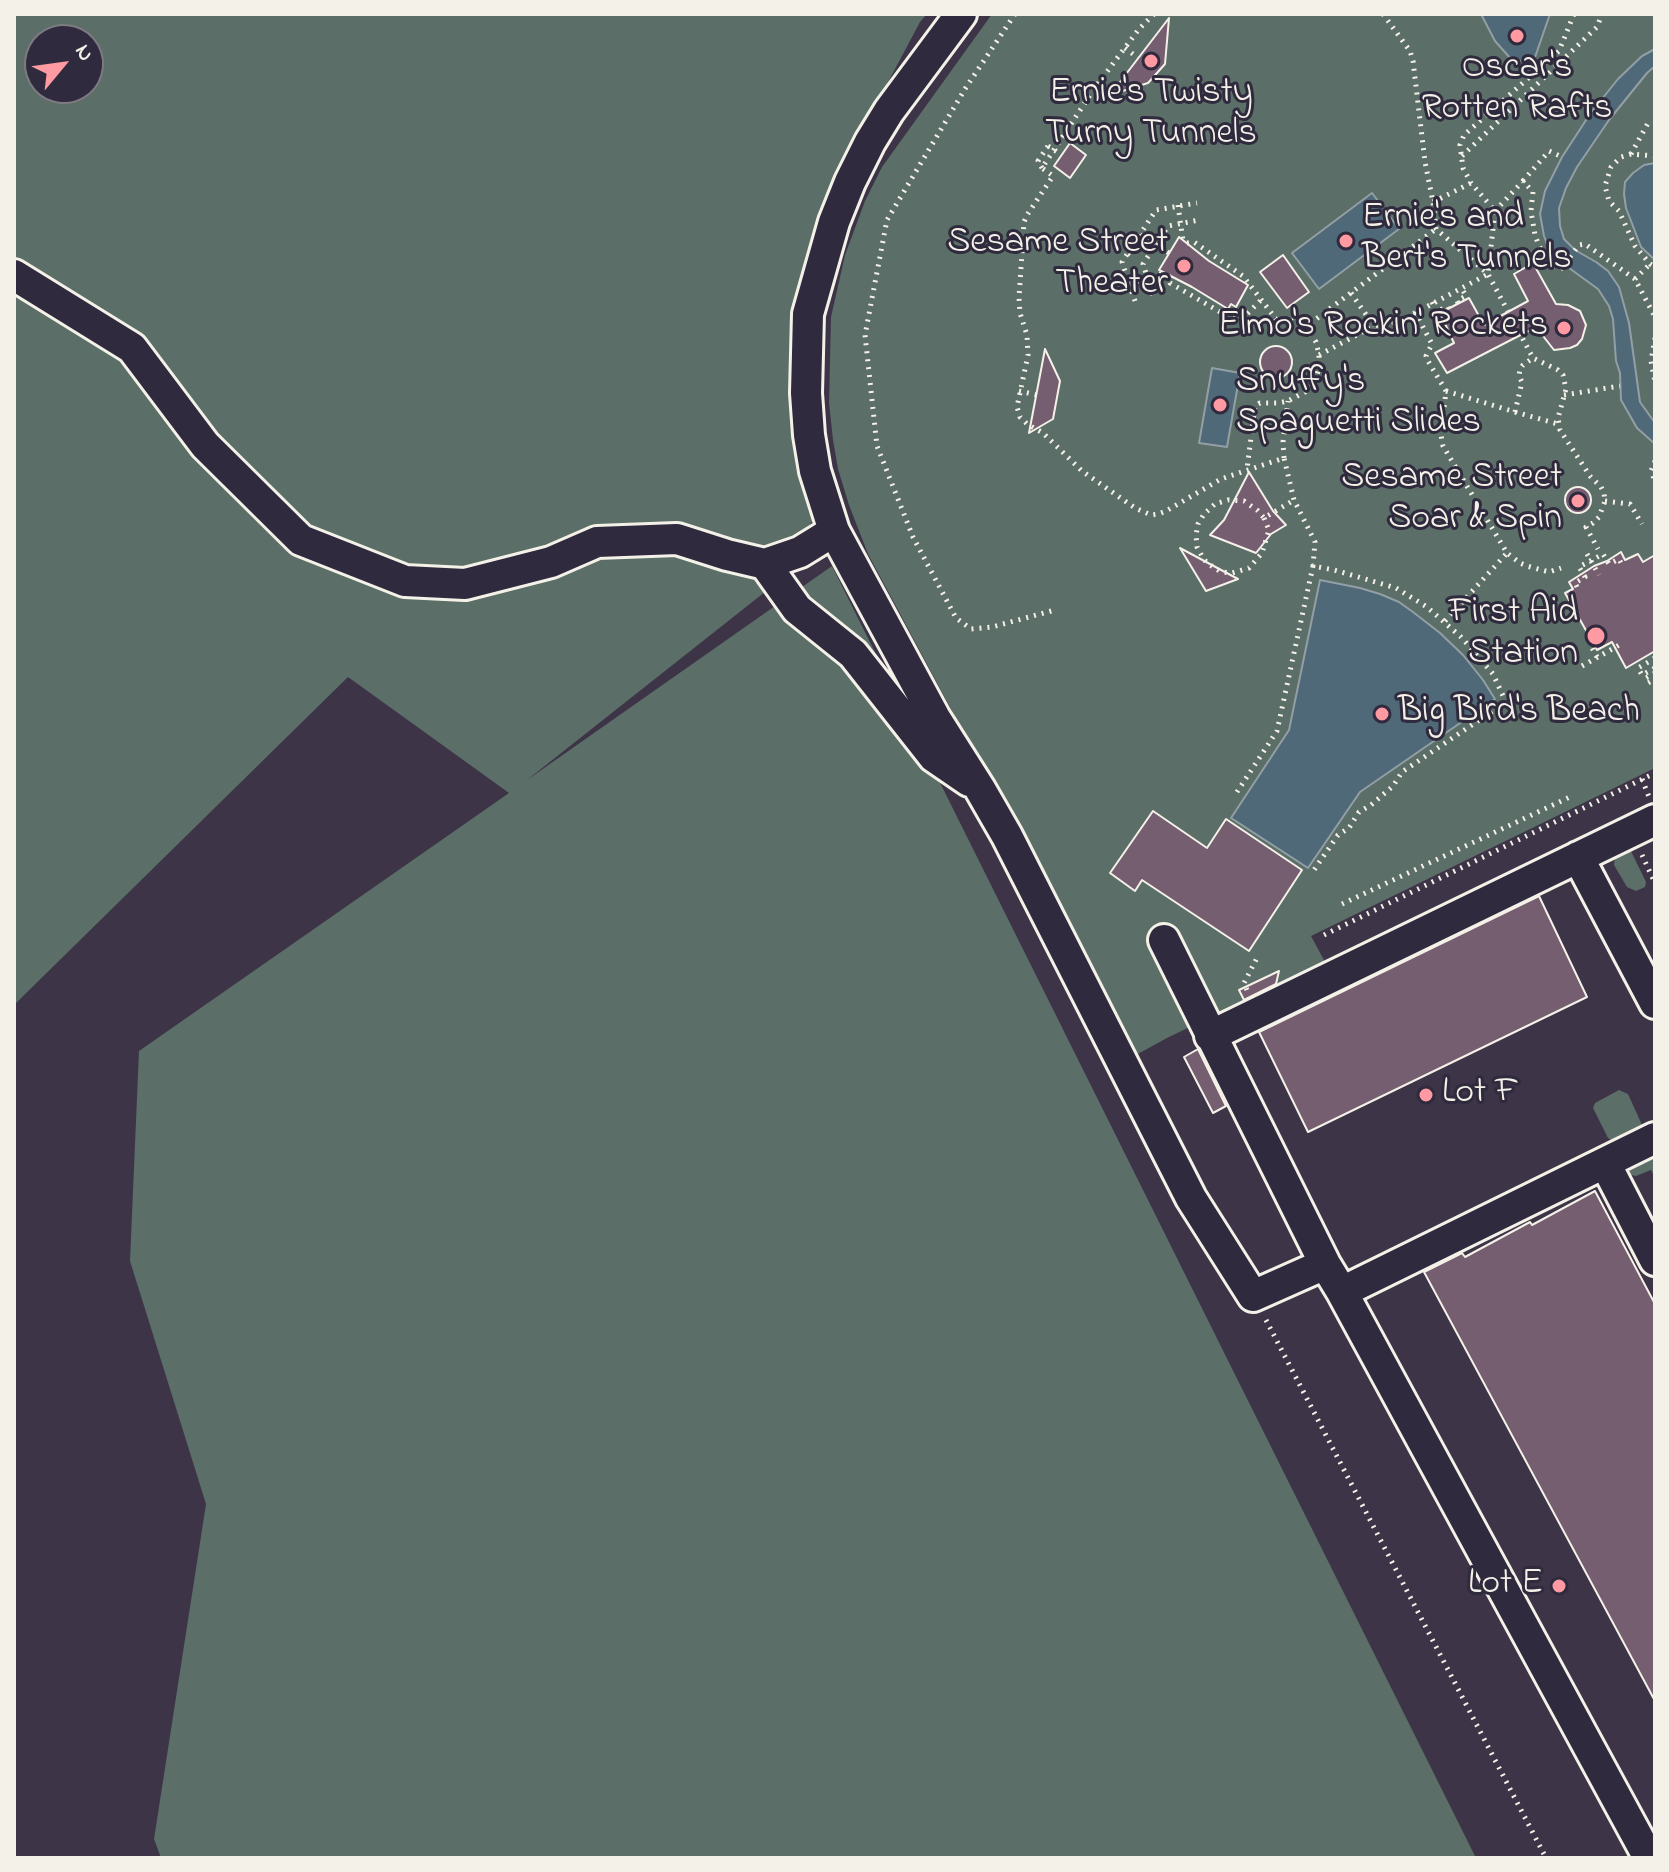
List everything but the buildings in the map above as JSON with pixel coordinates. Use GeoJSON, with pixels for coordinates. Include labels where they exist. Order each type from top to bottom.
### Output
{"type":"FeatureCollection","features":[{"type":"Feature","properties":{"kind":"lane"},"geometry":{"type":"LineString","coordinates":[[961,14],[889,111],[870,142],[834,222],[808,314],[806,393],[815,471],[834,531],[935,718],[1007,836],[1191,1198],[1253,1296],[1325,1264]]}},
{"type":"Feature","properties":{"kind":"lane"},"geometry":{"type":"LineString","coordinates":[[14,275],[132,348],[205,445],[301,540],[405,581],[465,584],[551,562],[597,542],[677,539],[765,564],[800,552],[834,531]]}},
{"type":"Feature","properties":{"kind":"lane"},"geometry":{"type":"LineString","coordinates":[[765,564],[797,609],[853,654],[934,757],[980,789]]}},
{"type":"Feature","properties":{"kind":"lane"},"geometry":{"type":"LineString","coordinates":[[1210,1036],[1578,857],[1645,832]]}},
{"type":"Feature","properties":{"kind":"lane"},"geometry":{"type":"LineString","coordinates":[[1578,857],[1655,1003]]}},
{"type":"Feature","properties":{"kind":"lane"},"geometry":{"type":"LineString","coordinates":[[1164,940],[1325,1264],[1649,1858]]}},
{"type":"Feature","properties":{"kind":"lane"},"geometry":{"type":"LineString","coordinates":[[1342,1292],[1655,1138]]}},
{"type":"Feature","properties":{"kind":"lane"},"geometry":{"type":"LineString","coordinates":[[1605,1163],[1655,1260]]}},
{"type":"Feature","properties":{"kind":"path"},"geometry":{"type":"LineString","coordinates":[[1015,14],[965,89],[887,220],[865,335],[877,446],[913,537],[956,618],[971,629],[992,627],[1055,610]]}},
{"type":"Feature","properties":{"kind":"path"},"geometry":{"type":"LineString","coordinates":[[1042,168],[1094,89],[1154,14]]}},
{"type":"Feature","properties":{"kind":"path"},"geometry":{"type":"LineString","coordinates":[[1383,14],[1410,51],[1413,61],[1436,229],[1488,274],[1533,358],[1563,375],[1566,389],[1558,424],[1590,476],[1601,487],[1605,501],[1599,517],[1586,527],[1598,549]]}},
{"type":"Feature","properties":{"kind":"path"},"geometry":{"type":"LineString","coordinates":[[1495,211],[1471,183],[1463,168],[1460,145],[1464,135],[1559,51],[1574,14]]}},
{"type":"Feature","properties":{"kind":"path"},"geometry":{"type":"LineString","coordinates":[[1461,157],[1597,27],[1602,14]]}},
{"type":"Feature","properties":{"kind":"path"},"geometry":{"type":"LineString","coordinates":[[1128,50],[1138,58]]}},
{"type":"Feature","properties":{"kind":"path"},"geometry":{"type":"LineString","coordinates":[[1631,154],[1648,123]]}},
{"type":"Feature","properties":{"kind":"path"},"geometry":{"type":"LineString","coordinates":[[1059,181],[1038,161],[1048,146],[1062,155]]}},
{"type":"Feature","properties":{"kind":"path"},"geometry":{"type":"LineString","coordinates":[[1488,274],[1495,211],[1549,151],[1562,157]]}},
{"type":"Feature","properties":{"kind":"path"},"geometry":{"type":"LineString","coordinates":[[1635,279],[1652,266],[1635,246],[1619,211],[1609,201],[1605,186],[1611,167],[1621,157],[1631,154],[1655,156]]}},
{"type":"Feature","properties":{"kind":"path"},"geometry":{"type":"LineString","coordinates":[[1053,176],[1024,222],[1019,298],[1028,355],[1019,391],[1017,407],[1020,417],[1043,433],[1100,485],[1151,515],[1166,511],[1221,479],[1284,458]]}},
{"type":"Feature","properties":{"kind":"path"},"geometry":{"type":"LineString","coordinates":[[1523,181],[1533,192],[1531,211],[1539,246],[1549,262],[1560,270],[1579,245],[1585,244],[1635,279],[1655,317]]}},
{"type":"Feature","properties":{"kind":"path"},"geometry":{"type":"LineString","coordinates":[[1433,202],[1471,183]]}},
{"type":"Feature","properties":{"kind":"path"},"geometry":{"type":"LineString","coordinates":[[1135,301],[1122,262],[1156,210],[1197,203]]}},
{"type":"Feature","properties":{"kind":"path"},"geometry":{"type":"LineString","coordinates":[[1178,205],[1185,242],[1194,242],[1243,276],[1276,319],[1287,319],[1304,328],[1316,342],[1319,368],[1315,381],[1305,392],[1288,401],[1255,406],[1247,469]]}},
{"type":"Feature","properties":{"kind":"path"},"geometry":{"type":"LineString","coordinates":[[1153,295],[1143,264],[1168,226],[1199,220]]}},
{"type":"Feature","properties":{"kind":"path"},"geometry":{"type":"LineString","coordinates":[[1304,328],[1436,229]]}},
{"type":"Feature","properties":{"kind":"path"},"geometry":{"type":"LineString","coordinates":[[1140,235],[1169,253]]}},
{"type":"Feature","properties":{"kind":"path"},"geometry":{"type":"LineString","coordinates":[[1129,253],[1135,257]]}},
{"type":"Feature","properties":{"kind":"path"},"geometry":{"type":"LineString","coordinates":[[1129,284],[1166,274],[1170,283],[1222,313],[1238,318],[1245,316],[1261,300]]}},
{"type":"Feature","properties":{"kind":"path"},"geometry":{"type":"LineString","coordinates":[[1319,355],[1380,323],[1395,323],[1488,274]]}},
{"type":"Feature","properties":{"kind":"path"},"geometry":{"type":"LineString","coordinates":[[1458,303],[1466,296],[1461,287]]}},
{"type":"Feature","properties":{"kind":"path"},"geometry":{"type":"LineString","coordinates":[[1351,293],[1374,326]]}},
{"type":"Feature","properties":{"kind":"path"},"geometry":{"type":"LineString","coordinates":[[1432,302],[1437,312],[1448,308]]}},
{"type":"Feature","properties":{"kind":"path"},"geometry":{"type":"LineString","coordinates":[[1415,312],[1432,344],[1426,356],[1446,391],[1441,435],[1443,446],[1507,553],[1527,566],[1549,572],[1561,568]]}},
{"type":"Feature","properties":{"kind":"path"},"geometry":{"type":"LineString","coordinates":[[1655,338],[1655,382]]}},
{"type":"Feature","properties":{"kind":"path"},"geometry":{"type":"LineString","coordinates":[[1515,412],[1522,382],[1520,369],[1533,358]]}},
{"type":"Feature","properties":{"kind":"path"},"geometry":{"type":"LineString","coordinates":[[1564,395],[1620,386]]}},
{"type":"Feature","properties":{"kind":"path"},"geometry":{"type":"LineString","coordinates":[[1019,391],[1037,395]]}},
{"type":"Feature","properties":{"kind":"path"},"geometry":{"type":"LineString","coordinates":[[1446,391],[1558,424]]}},
{"type":"Feature","properties":{"kind":"path"},"geometry":{"type":"LineString","coordinates":[[1237,792],[1277,731],[1313,566],[1315,542],[1294,500],[1284,458],[1288,401]]}},
{"type":"Feature","properties":{"kind":"path"},"geometry":{"type":"LineString","coordinates":[[1654,463],[1651,471],[1655,481]]}},
{"type":"Feature","properties":{"kind":"path"},"geometry":{"type":"LineString","coordinates":[[1228,500],[1244,501],[1264,518],[1269,530],[1262,553],[1249,568],[1232,573],[1221,572],[1203,558],[1197,547],[1198,524],[1215,504],[1228,500]]}},
{"type":"Feature","properties":{"kind":"path"},"geometry":{"type":"LineString","coordinates":[[1264,518],[1294,500]]}},
{"type":"Feature","properties":{"kind":"path"},"geometry":{"type":"LineString","coordinates":[[1605,501],[1630,504],[1642,524]]}},
{"type":"Feature","properties":{"kind":"path"},"geometry":{"type":"LineString","coordinates":[[1445,621],[1507,553]]}},
{"type":"Feature","properties":{"kind":"path"},"geometry":{"type":"LineString","coordinates":[[1577,587],[1575,583],[1585,577],[1579,567],[1589,557],[1603,554],[1609,564],[1619,559],[1621,563]]}},
{"type":"Feature","properties":{"kind":"path"},"geometry":{"type":"LineString","coordinates":[[1589,557],[1599,575]]}},
{"type":"Feature","properties":{"kind":"path"},"geometry":{"type":"LineString","coordinates":[[1313,566],[1396,588],[1419,602],[1445,621],[1477,654],[1493,674],[1504,698],[1503,704],[1402,772],[1393,786],[1359,812],[1349,828],[1338,835],[1314,870]]}},
{"type":"Feature","properties":{"kind":"path"},"geometry":{"type":"LineString","coordinates":[[1593,643],[1590,644],[1597,657]]}},
{"type":"Feature","properties":{"kind":"path"},"geometry":{"type":"LineString","coordinates":[[1582,666],[1621,644]]}},
{"type":"Feature","properties":{"kind":"path"},"geometry":{"type":"LineString","coordinates":[[1655,658],[1638,668],[1642,675],[1655,673]]}},
{"type":"Feature","properties":{"kind":"path"},"geometry":{"type":"LineString","coordinates":[[1324,935],[1655,773]]}},
{"type":"Feature","properties":{"kind":"path"},"geometry":{"type":"LineString","coordinates":[[1342,904],[1572,796]]}},
{"type":"Feature","properties":{"kind":"path"},"geometry":{"type":"LineString","coordinates":[[1645,832],[1655,883]]}},
{"type":"Feature","properties":{"kind":"path"},"geometry":{"type":"LineString","coordinates":[[1253,1296],[1546,1858]]}},
{"type":"Feature","properties":{"kind":"green space"},"geometry":{"type":"Polygon","coordinates":[[[14,14],[927,14],[843,167],[809,254],[796,317],[813,520],[770,588],[527,780],[832,566],[1476,1858],[161,1858],[154,1839],[206,1504],[130,1261],[139,1051],[509,793],[348,677],[14,1005],[14,14]]]}},
{"type":"Feature","properties":{"kind":"green space"},"geometry":{"type":"Polygon","coordinates":[[[992,14],[1655,14],[1655,768],[1311,936],[1325,962],[1272,987],[1269,982],[1254,990],[1256,995],[1136,1055],[868,554],[849,505],[833,440],[829,403],[831,317],[845,255],[865,201],[882,167],[992,14]]]}},
{"type":"Feature","properties":{"kind":"green space"},"geometry":{"type":"Polygon","coordinates":[[[1629,847],[1646,882],[1645,887],[1636,891],[1627,887],[1614,865],[1615,854],[1629,847]]]}},
{"type":"Feature","properties":{"kind":"green space"},"geometry":{"type":"Polygon","coordinates":[[[1619,1090],[1628,1094],[1642,1125],[1614,1142],[1608,1138],[1593,1108],[1595,1103],[1619,1090]]]}},
{"type":"Feature","properties":{"kind":"green space"},"geometry":{"type":"Polygon","coordinates":[[[1655,1152],[1655,1178],[1651,1170],[1636,1176],[1627,1174],[1631,1164],[1655,1152]]]}},
{"type":"Feature","properties":{"kind":"water","name":"Oscar's Rotten Rafts"},"geometry":{"type":"Polygon","coordinates":[[[1481,14],[1550,14],[1534,60],[1511,59],[1495,41],[1481,14]]]}},
{"type":"Feature","properties":{"kind":"water"},"geometry":{"type":"Polygon","coordinates":[[[1655,49],[1655,66],[1609,120],[1577,167],[1559,208],[1564,239],[1575,250],[1608,271],[1619,287],[1629,323],[1640,402],[1655,423],[1655,444],[1637,428],[1621,400],[1620,373],[1609,306],[1598,289],[1558,260],[1549,249],[1540,214],[1545,191],[1562,157],[1590,114],[1618,79],[1642,56],[1655,49]]]}},
{"type":"Feature","properties":{"kind":"water"},"geometry":{"type":"Polygon","coordinates":[[[1655,163],[1655,260],[1641,247],[1624,194],[1625,182],[1633,173],[1644,165],[1655,163]]]}},
{"type":"Feature","properties":{"kind":"water","name":"Ernie's and Bert's Tunnels"},"geometry":{"type":"Polygon","coordinates":[[[1372,193],[1399,229],[1319,289],[1292,253],[1372,193]]]}},
{"type":"Feature","properties":{"kind":"water","name":"Snuffy's Spaguetti Slides"},"geometry":{"type":"Polygon","coordinates":[[[1212,368],[1240,373],[1227,447],[1199,443],[1212,368]]]}},
{"type":"Feature","properties":{"kind":"water","name":"Big Bird's Beach"},"geometry":{"type":"Polygon","coordinates":[[[1320,580],[1360,588],[1399,602],[1463,655],[1495,699],[1360,792],[1308,868],[1231,818],[1289,730],[1320,580]]]}},
{"type":"Feature","properties":{"kind":"place","name":"Oscar's Rotten Rafts"},"geometry":{"type":"Point","coordinates":[1517,36]}},
{"type":"Feature","properties":{"kind":"place","name":"Ernie's Twisty Turny Tunnels"},"geometry":{"type":"Point","coordinates":[1151,61]}},
{"type":"Feature","properties":{"kind":"place","name":"Ernie's and Bert's Tunnels"},"geometry":{"type":"Point","coordinates":[1346,241]}},
{"type":"Feature","properties":{"kind":"place","name":"Sesame Street Theater"},"geometry":{"type":"Point","coordinates":[1184,266]}},
{"type":"Feature","properties":{"kind":"place","name":"Elmo's Rockin' Rockets"},"geometry":{"type":"Point","coordinates":[1564,328]}},
{"type":"Feature","properties":{"kind":"place","name":"Snuffy's Spaguetti Slides"},"geometry":{"type":"Point","coordinates":[1220,405]}},
{"type":"Feature","properties":{"kind":"place","name":"Sesame Street Soar & Spin"},"geometry":{"type":"Point","coordinates":[1578,501]}},
{"type":"Feature","properties":{"kind":"place","name":"First Aid Station"},"geometry":{"type":"Point","coordinates":[1596,636]}},
{"type":"Feature","properties":{"kind":"place","name":"Big Bird's Beach"},"geometry":{"type":"Point","coordinates":[1382,714]}},
{"type":"Feature","properties":{"kind":"place","name":"Lot F"},"geometry":{"type":"Point","coordinates":[1426,1095]}},
{"type":"Feature","properties":{"kind":"place","name":"Lot E"},"geometry":{"type":"Point","coordinates":[1559,1586]}}]}
